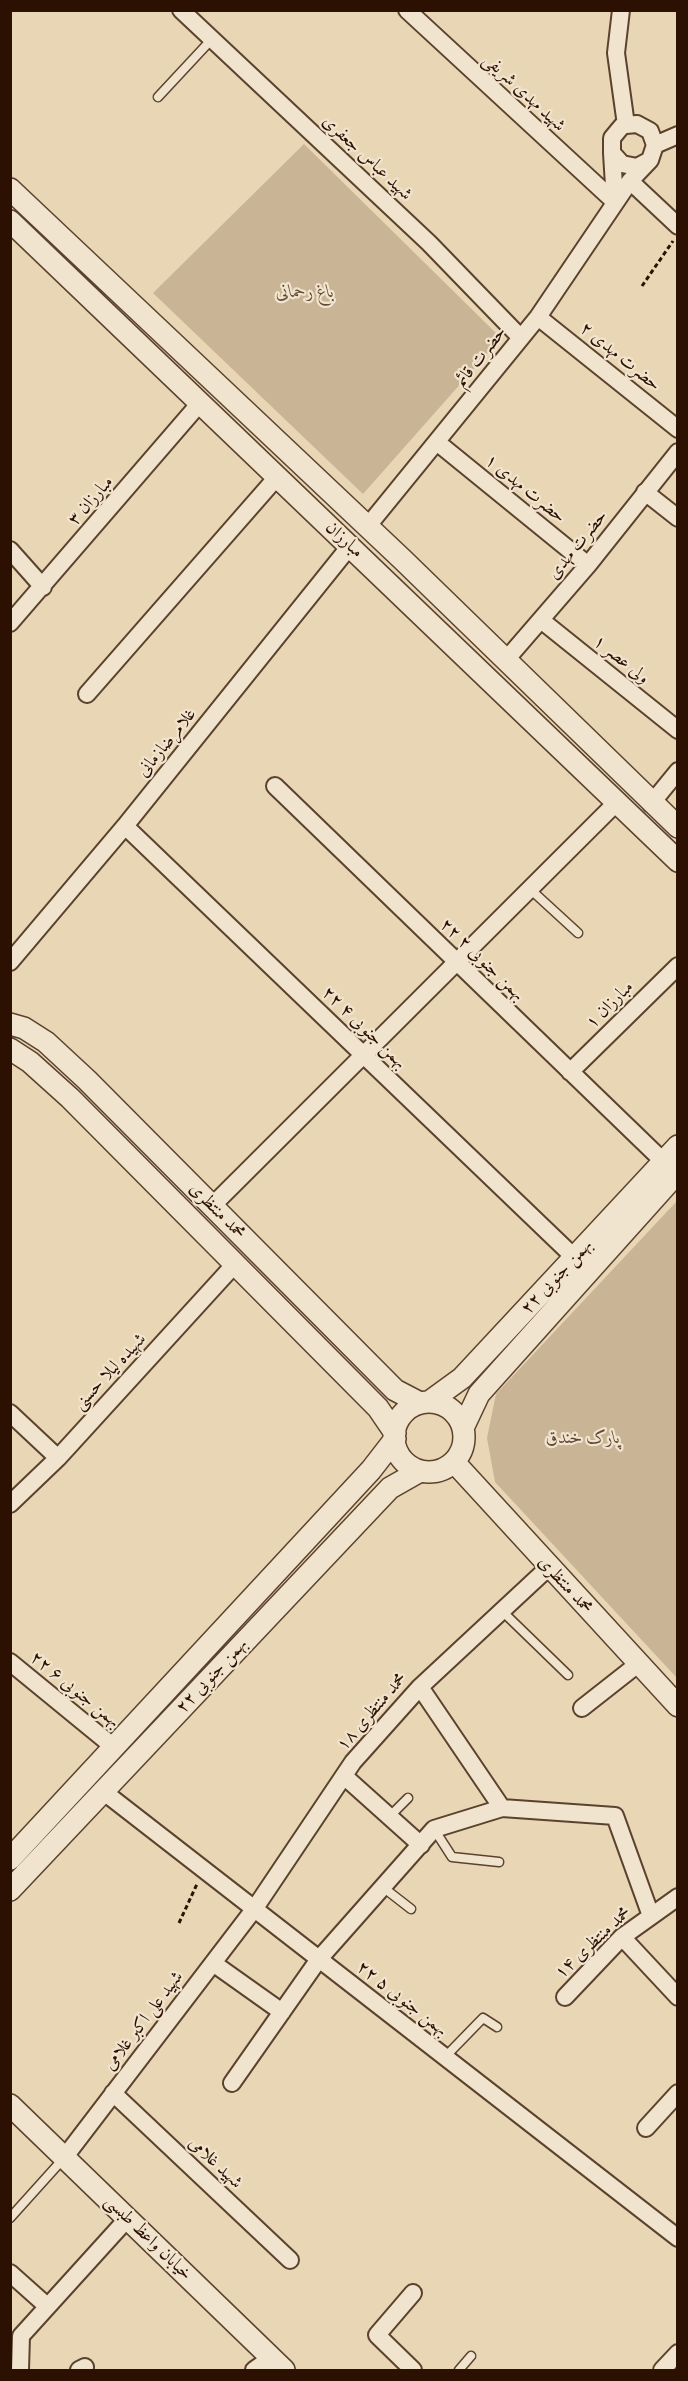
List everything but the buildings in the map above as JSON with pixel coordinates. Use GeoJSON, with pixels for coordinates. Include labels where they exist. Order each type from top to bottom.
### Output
{"type":"FeatureCollection","features":[{"type":"Feature","properties":{"kind":"street","name":"شهید عباس جعفری"},"geometry":{"type":"LineString","coordinates":[[181,10],[429,243],[520,338]]}},
{"type":"Feature","properties":{"kind":"street","name":"شهید مهدی شریفی"},"geometry":{"type":"LineString","coordinates":[[407,10],[615,202]]}},
{"type":"Feature","properties":{"kind":"street"},"geometry":{"type":"LineString","coordinates":[[621,10],[616,53],[626,125]]}},
{"type":"Feature","properties":{"kind":"street"},"geometry":{"type":"LineString","coordinates":[[615,202],[612,138],[622,126],[637,124],[650,131],[652,152]]}},
{"type":"Feature","properties":{"kind":"street"},"geometry":{"type":"LineString","coordinates":[[612,153],[622,164],[637,167],[652,152],[678,135]]}},
{"type":"Feature","properties":{"kind":"street","name":"حضرت قائم"},"geometry":{"type":"LineString","coordinates":[[367,527],[438,443],[538,317],[615,202],[652,152]]}},
{"type":"Feature","properties":{"kind":"street"},"geometry":{"type":"LineString","coordinates":[[630,182],[678,226]]}},
{"type":"Feature","properties":{"kind":"street","name":"مبارزان"},"geometry":{"type":"LineString","coordinates":[[10,189],[367,527],[651,804],[678,827]]}},
{"type":"Feature","properties":{"kind":"street","name":"مبارزان"},"geometry":{"type":"LineString","coordinates":[[10,221],[678,861]]}},
{"type":"Feature","properties":{"kind":"street","name":"حضرت مهدی ۲"},"geometry":{"type":"LineString","coordinates":[[538,317],[678,429]]}},
{"type":"Feature","properties":{"kind":"street","name":"مبارزان ۳"},"geometry":{"type":"LineString","coordinates":[[10,623],[200,403]]}},
{"type":"Feature","properties":{"kind":"street","name":"حضرت مهدی ۱"},"geometry":{"type":"LineString","coordinates":[[438,443],[588,565]]}},
{"type":"Feature","properties":{"kind":"street","name":"حضرت مهدی"},"geometry":{"type":"LineString","coordinates":[[506,661],[588,565],[678,452]]}},
{"type":"Feature","properties":{"kind":"street"},"geometry":{"type":"LineString","coordinates":[[87,694],[277,477]]}},
{"type":"Feature","properties":{"kind":"street"},"geometry":{"type":"LineString","coordinates":[[645,492],[678,518]]}},
{"type":"Feature","properties":{"kind":"street"},"geometry":{"type":"LineString","coordinates":[[351,546],[367,527]]}},
{"type":"Feature","properties":{"kind":"street","name":"غلامرضازمانی"},"geometry":{"type":"LineString","coordinates":[[10,962],[125,825],[351,546]]}},
{"type":"Feature","properties":{"kind":"street"},"geometry":{"type":"LineString","coordinates":[[10,550],[42,587]]}},
{"type":"Feature","properties":{"kind":"street","name":"ولی عصر ۱"},"geometry":{"type":"LineString","coordinates":[[540,620],[678,730]]}},
{"type":"Feature","properties":{"kind":"street"},"geometry":{"type":"LineString","coordinates":[[651,804],[678,771]]}},
{"type":"Feature","properties":{"kind":"street","name":"۲۲ بهمن جنوبی ۲"},"geometry":{"type":"LineString","coordinates":[[275,786],[670,1166]]}},
{"type":"Feature","properties":{"kind":"street"},"geometry":{"type":"LineString","coordinates":[[212,1206],[616,802]]}},
{"type":"Feature","properties":{"kind":"street","name":"۲۲ بهمن جنوبی ۴"},"geometry":{"type":"LineString","coordinates":[[125,825],[575,1258]]}},
{"type":"Feature","properties":{"kind":"street","name":"مبارزان ۱"},"geometry":{"type":"LineString","coordinates":[[570,1072],[678,966]]}},
{"type":"Feature","properties":{"kind":"street","name":"محمد منتظری"},"geometry":{"type":"LineString","coordinates":[[10,1023],[24,1028],[45,1042],[87,1080],[396,1390],[425,1403]]}},
{"type":"Feature","properties":{"kind":"street","name":"محمد منتظری"},"geometry":{"type":"LineString","coordinates":[[10,1049],[30,1062],[70,1098],[236,1264],[378,1408],[395,1436]]}},
{"type":"Feature","properties":{"kind":"street","name":"۲۲ بهمن جنوبی"},"geometry":{"type":"LineString","coordinates":[[463,1428],[479,1394],[670,1166],[678,1146]]}},
{"type":"Feature","properties":{"kind":"street","name":"۲۲ بهمن جنوبی"},"geometry":{"type":"LineString","coordinates":[[425,1403],[462,1378],[575,1258],[670,1166]]}},
{"type":"Feature","properties":{"kind":"street","name":"شهیده لیلا حسنی"},"geometry":{"type":"LineString","coordinates":[[10,1504],[58,1458],[236,1264]]}},
{"type":"Feature","properties":{"kind":"street"},"geometry":{"type":"LineString","coordinates":[[425,1403],[438,1403],[454,1412],[463,1428],[462,1446],[454,1462],[438,1470],[420,1471],[412,1467],[399,1454],[395,1436],[405,1412],[425,1403]]}},
{"type":"Feature","properties":{"kind":"street"},"geometry":{"type":"LineString","coordinates":[[10,1413],[58,1458]]}},
{"type":"Feature","properties":{"kind":"street","name":"۲۲ بهمن جنوبی"},"geometry":{"type":"LineString","coordinates":[[10,1859],[372,1470],[395,1436]]}},
{"type":"Feature","properties":{"kind":"street","name":"محمد منتظری"},"geometry":{"type":"LineString","coordinates":[[454,1462],[678,1706]]}},
{"type":"Feature","properties":{"kind":"street","name":"۲۲ بهمن جنوبی"},"geometry":{"type":"LineString","coordinates":[[10,1890],[390,1488],[420,1471]]}},
{"type":"Feature","properties":{"kind":"street","name":"محمد منتظری ۱۸"},"geometry":{"type":"LineString","coordinates":[[255,1908],[344,1776],[420,1687],[549,1567]]}},
{"type":"Feature","properties":{"kind":"street"},"geometry":{"type":"LineString","coordinates":[[214,1640],[232,1655]]}},
{"type":"Feature","properties":{"kind":"street","name":"۲۲ بهمن جنوبی ۶"},"geometry":{"type":"LineString","coordinates":[[10,1662],[115,1748]]}},
{"type":"Feature","properties":{"kind":"street"},"geometry":{"type":"LineString","coordinates":[[582,1708],[638,1664]]}},
{"type":"Feature","properties":{"kind":"street"},"geometry":{"type":"LineString","coordinates":[[420,1687],[502,1808]]}},
{"type":"Feature","properties":{"kind":"street"},"geometry":{"type":"LineString","coordinates":[[344,1776],[421,1845]]}},
{"type":"Feature","properties":{"kind":"street","name":"۲۲ بهمن جنوبی ۵"},"geometry":{"type":"LineString","coordinates":[[104,1792],[678,2238]]}},
{"type":"Feature","properties":{"kind":"street"},"geometry":{"type":"LineString","coordinates":[[232,2083],[319,1959],[434,1829],[502,1808],[615,1816],[651,1916]]}},
{"type":"Feature","properties":{"kind":"street","name":"محمد منتظری ۱۴"},"geometry":{"type":"LineString","coordinates":[[565,1997],[622,1937],[678,1897]]}},
{"type":"Feature","properties":{"kind":"street","name":"شهید علی اکبر غلامی"},"geometry":{"type":"LineString","coordinates":[[64,2158],[255,1908]]}},
{"type":"Feature","properties":{"kind":"street"},"geometry":{"type":"LineString","coordinates":[[622,1937],[678,1997]]}},
{"type":"Feature","properties":{"kind":"street"},"geometry":{"type":"LineString","coordinates":[[213,1963],[282,2012]]}},
{"type":"Feature","properties":{"kind":"street","name":"شهید غلامی"},"geometry":{"type":"LineString","coordinates":[[113,2093],[290,2260]]}},
{"type":"Feature","properties":{"kind":"street"},"geometry":{"type":"LineString","coordinates":[[646,2128],[678,2093]]}},
{"type":"Feature","properties":{"kind":"street","name":"خیابان واعظ طبسی"},"geometry":{"type":"LineString","coordinates":[[10,2105],[278,2364]]}},
{"type":"Feature","properties":{"kind":"street"},"geometry":{"type":"LineString","coordinates":[[20,2370],[21,2336],[128,2218]]}},
{"type":"Feature","properties":{"kind":"street"},"geometry":{"type":"LineString","coordinates":[[10,2272],[47,2306]]}},
{"type":"Feature","properties":{"kind":"street"},"geometry":{"type":"LineString","coordinates":[[413,2293],[377,2335],[413,2370]]}},
{"type":"Feature","properties":{"kind":"street"},"geometry":{"type":"LineString","coordinates":[[663,2370],[678,2353]]}},
{"type":"Feature","properties":{"kind":"street"},"geometry":{"type":"LineString","coordinates":[[254,2370],[278,2364]]}},
{"type":"Feature","properties":{"kind":"lane"},"geometry":{"type":"LineString","coordinates":[[158,97],[212,39]]}},
{"type":"Feature","properties":{"kind":"lane"},"geometry":{"type":"LineString","coordinates":[[530,889],[578,933]]}},
{"type":"Feature","properties":{"kind":"lane"},"geometry":{"type":"LineString","coordinates":[[502,1611],[568,1675]]}},
{"type":"Feature","properties":{"kind":"lane"},"geometry":{"type":"LineString","coordinates":[[389,1817],[408,1798]]}},
{"type":"Feature","properties":{"kind":"lane"},"geometry":{"type":"LineString","coordinates":[[434,1829],[452,1857],[500,1862]]}},
{"type":"Feature","properties":{"kind":"lane"},"geometry":{"type":"LineString","coordinates":[[384,1888],[411,1909]]}},
{"type":"Feature","properties":{"kind":"lane"},"geometry":{"type":"LineString","coordinates":[[445,2057],[483,2018],[497,2027]]}},
{"type":"Feature","properties":{"kind":"lane"},"geometry":{"type":"LineString","coordinates":[[10,2218],[64,2158]]}},
{"type":"Feature","properties":{"kind":"lane"},"geometry":{"type":"LineString","coordinates":[[459,2370],[471,2356]]}},
{"type":"Feature","properties":{"kind":"path"},"geometry":{"type":"LineString","coordinates":[[642,286],[678,235]]}},
{"type":"Feature","properties":{"kind":"path"},"geometry":{"type":"LineString","coordinates":[[179,1923],[204,1869]]}},
{"type":"Feature","properties":{"kind":"green space","name":"باغ رحمانی"},"geometry":{"type":"Polygon","coordinates":[[[304,144],[501,338],[363,494],[153,293],[304,144]]]}},
{"type":"Feature","properties":{"kind":"green space","name":"پارک خندق"},"geometry":{"type":"Polygon","coordinates":[[[677,1201],[677,1678],[495,1482],[487,1438],[496,1394],[677,1201]]]}}]}
